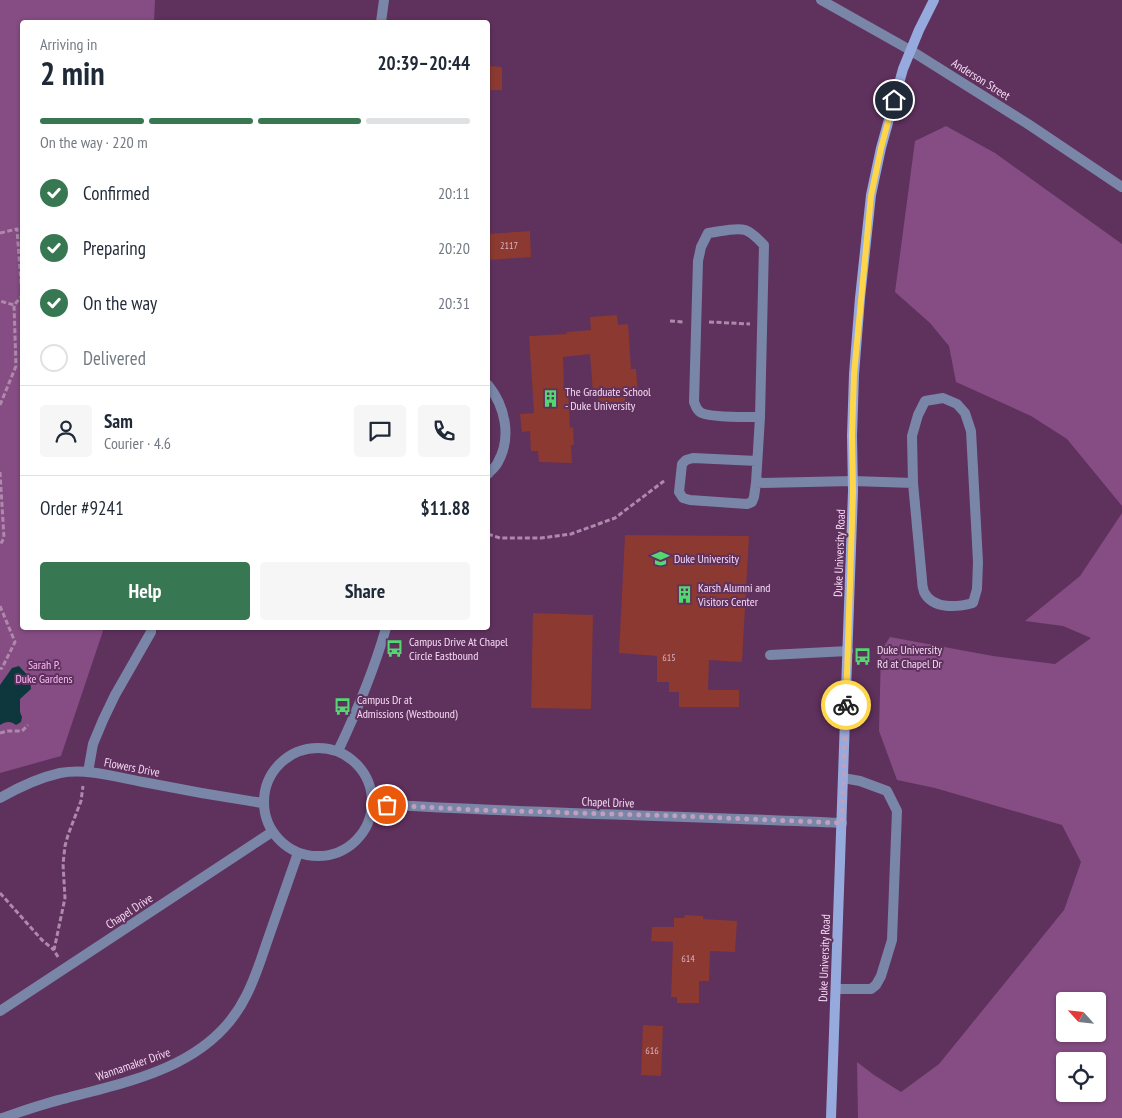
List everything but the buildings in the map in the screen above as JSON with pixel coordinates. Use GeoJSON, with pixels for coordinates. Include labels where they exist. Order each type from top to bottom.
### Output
{"type":"FeatureCollection","features":[{"type":"Feature","properties":{"kind":"main road","name":"Duke University Road"},"geometry":{"type":"LineString","coordinates":[[831,1118],[848,651],[854,374],[871,196],[881,148],[910,50],[934,0]]}},
{"type":"Feature","properties":{"kind":"street"},"geometry":{"type":"LineString","coordinates":[[381,20],[384,0]]}},
{"type":"Feature","properties":{"kind":"street","name":"Anderson Street"},"geometry":{"type":"LineString","coordinates":[[821,0],[910,50],[1028,124],[1122,187]]}},
{"type":"Feature","properties":{"kind":"street"},"geometry":{"type":"LineString","coordinates":[[757,461],[693,458],[686,460],[682,464],[679,492],[683,498],[690,500],[747,504],[752,502],[756,483],[760,417],[764,245],[753,234],[744,230],[708,233],[701,247],[698,261],[694,402],[696,409],[702,414],[760,417]]}},
{"type":"Feature","properties":{"kind":"street"},"geometry":{"type":"LineString","coordinates":[[490,387],[502,408],[506,440],[497,464],[490,472]]}},
{"type":"Feature","properties":{"kind":"street"},"geometry":{"type":"LineString","coordinates":[[943,398],[956,404],[965,413],[971,431],[978,562],[977,589],[973,603],[958,606],[941,605],[931,601],[924,592],[913,482],[912,436],[918,415],[925,401],[943,398]]}},
{"type":"Feature","properties":{"kind":"street"},"geometry":{"type":"LineString","coordinates":[[756,483],[913,482]]}},
{"type":"Feature","properties":{"kind":"street"},"geometry":{"type":"LineString","coordinates":[[88,772],[93,744],[103,720],[150,630]]}},
{"type":"Feature","properties":{"kind":"street"},"geometry":{"type":"LineString","coordinates":[[338,751],[378,656],[385,630]]}},
{"type":"Feature","properties":{"kind":"street"},"geometry":{"type":"LineString","coordinates":[[770,655],[848,651]]}},
{"type":"Feature","properties":{"kind":"street"},"geometry":{"type":"LineString","coordinates":[[320,747],[338,751],[352,759],[364,772],[371,788],[372,804],[369,821],[361,836],[348,848],[332,855],[315,857],[298,853],[283,845],[272,832],[266,818],[263,803],[266,785],[274,770],[287,757],[303,750],[320,747]]}},
{"type":"Feature","properties":{"kind":"street","name":"Flowers Drive"},"geometry":{"type":"LineString","coordinates":[[0,798],[17,788],[37,780],[61,773],[88,772],[263,803]]}},
{"type":"Feature","properties":{"kind":"street"},"geometry":{"type":"LineString","coordinates":[[836,989],[871,990],[881,976],[892,940],[897,811],[887,791],[860,781],[843,778]]}},
{"type":"Feature","properties":{"kind":"street","name":"Chapel Drive"},"geometry":{"type":"LineString","coordinates":[[372,804],[479,810],[842,823]]}},
{"type":"Feature","properties":{"kind":"street","name":"Chapel Drive"},"geometry":{"type":"LineString","coordinates":[[0,1012],[272,832]]}},
{"type":"Feature","properties":{"kind":"street","name":"Wannamaker Drive"},"geometry":{"type":"LineString","coordinates":[[2,1118],[52,1102],[127,1082],[165,1069],[190,1056],[210,1042],[236,1014],[246,998],[257,972],[298,853]]}},
{"type":"Feature","properties":{"kind":"path"},"geometry":{"type":"LineString","coordinates":[[0,233],[17,229],[20,269]]}},
{"type":"Feature","properties":{"kind":"path"},"geometry":{"type":"LineString","coordinates":[[0,405],[16,366],[14,305],[20,298]]}},
{"type":"Feature","properties":{"kind":"path"},"geometry":{"type":"LineString","coordinates":[[0,301],[14,305]]}},
{"type":"Feature","properties":{"kind":"path"},"geometry":{"type":"LineString","coordinates":[[670,321],[687,322]]}},
{"type":"Feature","properties":{"kind":"path"},"geometry":{"type":"LineString","coordinates":[[708,322],[761,324]]}},
{"type":"Feature","properties":{"kind":"path"},"geometry":{"type":"LineString","coordinates":[[0,472],[4,538],[0,545]]}},
{"type":"Feature","properties":{"kind":"path"},"geometry":{"type":"LineString","coordinates":[[490,535],[500,538],[541,538],[571,534],[616,518],[664,481]]}},
{"type":"Feature","properties":{"kind":"path"},"geometry":{"type":"LineString","coordinates":[[0,606],[15,642],[0,669]]}},
{"type":"Feature","properties":{"kind":"path"},"geometry":{"type":"LineString","coordinates":[[0,733],[22,731],[28,725]]}},
{"type":"Feature","properties":{"kind":"path"},"geometry":{"type":"LineString","coordinates":[[54,950],[65,898],[63,864],[65,846],[81,801],[83,786]]}},
{"type":"Feature","properties":{"kind":"path"},"geometry":{"type":"LineString","coordinates":[[0,893],[58,956]]}},
{"type":"Feature","properties":{"kind":"green space","name":"Sarah P. Duke Gardens"},"geometry":{"type":"Polygon","coordinates":[[[0,0],[155,0],[154,20],[20,20],[20,630],[103,631],[61,756],[0,773],[0,0]]]}},
{"type":"Feature","properties":{"kind":"green space"},"geometry":{"type":"Polygon","coordinates":[[[946,126],[995,153],[1122,244],[1122,506],[1067,439],[1031,416],[956,382],[949,346],[930,323],[895,292],[915,141],[946,126]]]}},
{"type":"Feature","properties":{"kind":"green space"},"geometry":{"type":"Polygon","coordinates":[[[1122,513],[1122,1118],[858,1118],[857,1062],[901,1092],[939,1064],[1064,910],[1081,862],[1062,825],[935,788],[897,780],[879,731],[881,651],[890,637],[993,656],[1055,664],[1091,638],[1063,626],[1025,621],[1080,576],[1122,513]]]}},
{"type":"Feature","properties":{"kind":"shaded area"},"geometry":{"type":"Polygon","coordinates":[[[19,666],[30,678],[31,689],[20,699],[21,722],[16,725],[8,722],[0,725],[0,685],[12,668],[19,666]]]}},
{"type":"Feature","properties":{"kind":"way so far"},"geometry":{"type":"LineString","coordinates":[[387,805],[842,823],[846,705]]}},
{"type":"Feature","properties":{"kind":"place","name":"The Graduate School - Duke University"},"geometry":{"type":"Point","coordinates":[551,398]}},
{"type":"Feature","properties":{"kind":"place","name":"Duke University"},"geometry":{"type":"Point","coordinates":[660,558]}},
{"type":"Feature","properties":{"kind":"place","name":"Karsh Alumni and Visitors Center"},"geometry":{"type":"Point","coordinates":[684,594]}},
{"type":"Feature","properties":{"kind":"place","name":"Campus Drive At Chapel Circle Eastbound"},"geometry":{"type":"Point","coordinates":[395,648]}},
{"type":"Feature","properties":{"kind":"place","name":"Duke University Rd at Chapel Dr"},"geometry":{"type":"Point","coordinates":[863,656]}},
{"type":"Feature","properties":{"kind":"place","name":"Campus Dr at Admissions (Westbound)"},"geometry":{"type":"Point","coordinates":[343,706]}},
{"type":"Feature","properties":{"kind":"route"},"geometry":{"type":"LineString","coordinates":[[846,705],[853,491],[854,374],[860,298],[871,196],[894,100]]}}]}
